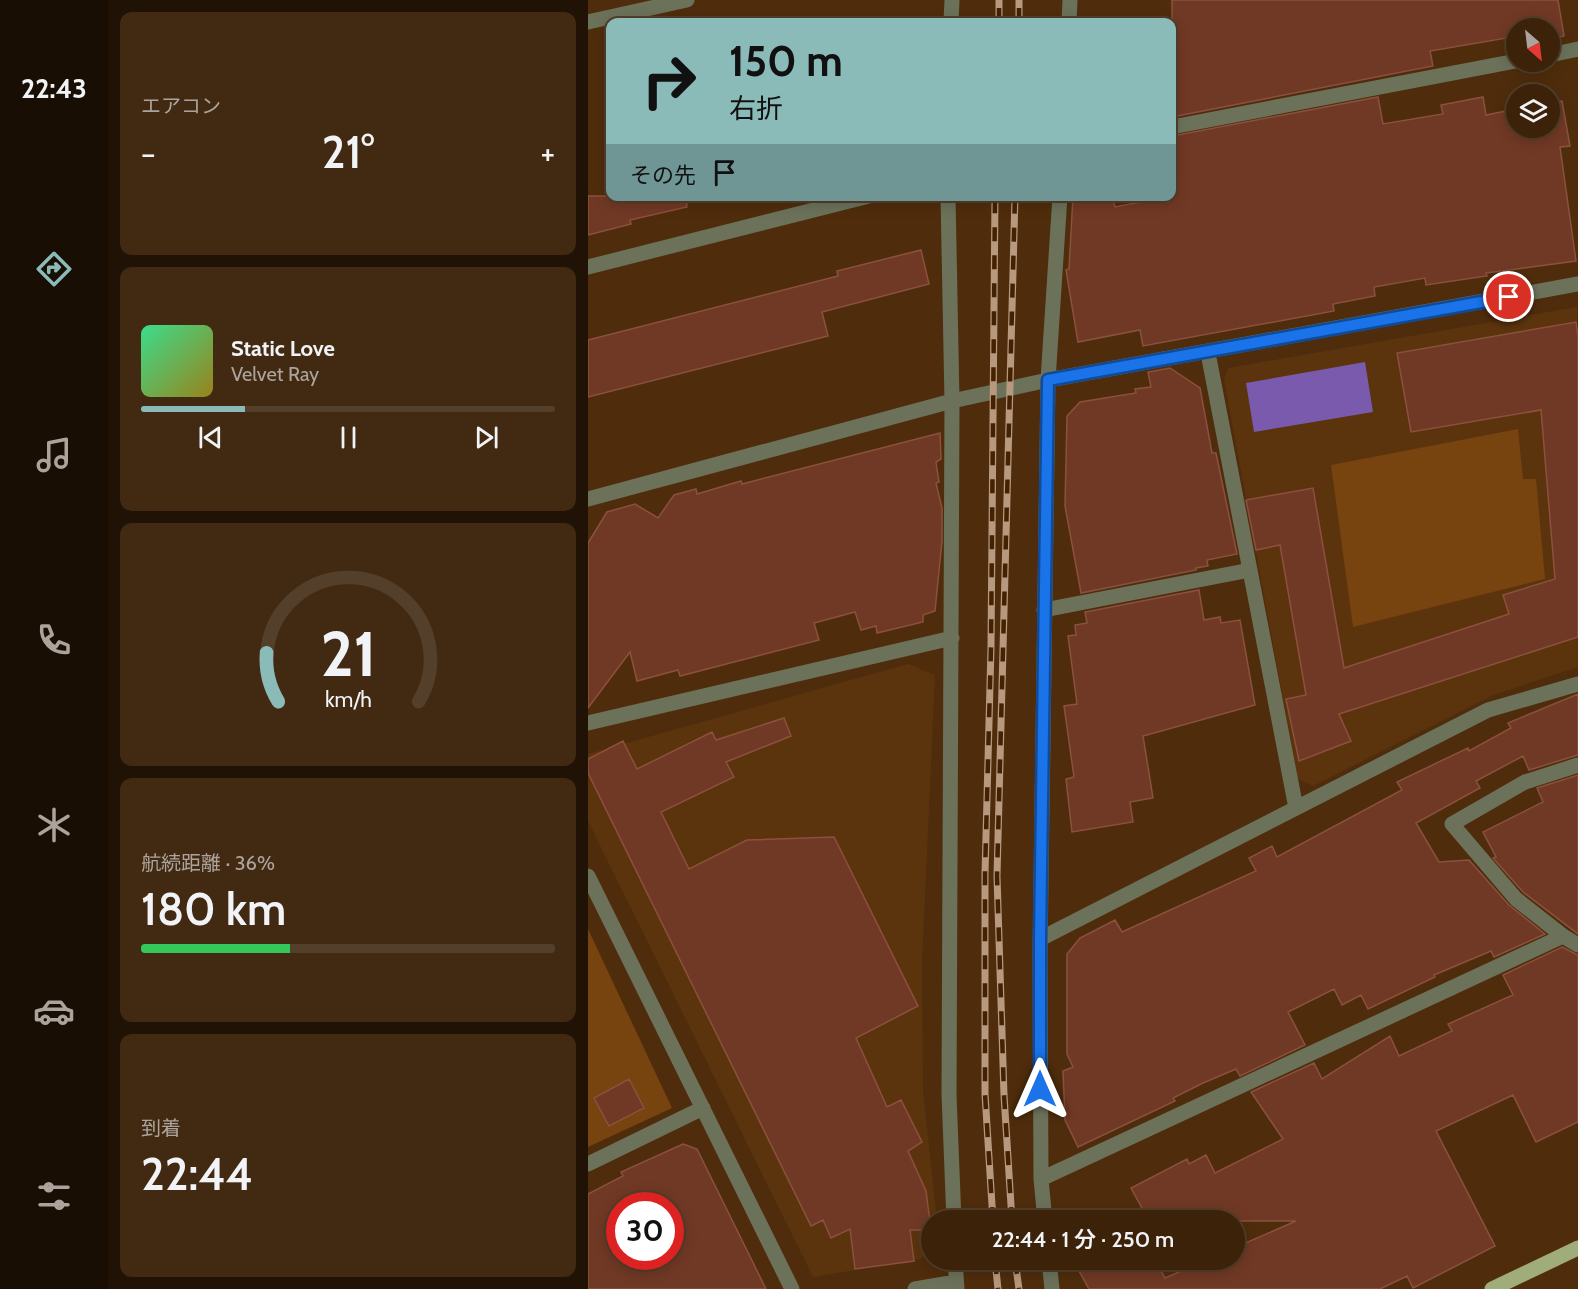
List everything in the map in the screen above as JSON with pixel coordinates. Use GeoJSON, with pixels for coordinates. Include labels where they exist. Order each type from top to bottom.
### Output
{"type":"FeatureCollection","features":[{"type":"Feature","properties":{"kind":"main road"},"geometry":{"type":"LineString","coordinates":[[1492,1289],[1578,1248]]}},
{"type":"Feature","properties":{"kind":"street"},"geometry":{"type":"LineString","coordinates":[[588,22],[687,0]]}},
{"type":"Feature","properties":{"kind":"street"},"geometry":{"type":"LineString","coordinates":[[951,0],[951,18]]}},
{"type":"Feature","properties":{"kind":"street"},"geometry":{"type":"LineString","coordinates":[[1069,18],[1070,0]]}},
{"type":"Feature","properties":{"kind":"street"},"geometry":{"type":"LineString","coordinates":[[1560,53],[1578,49]]}},
{"type":"Feature","properties":{"kind":"street"},"geometry":{"type":"LineString","coordinates":[[1176,125],[1506,63]]}},
{"type":"Feature","properties":{"kind":"street"},"geometry":{"type":"LineString","coordinates":[[588,267],[849,201]]}},
{"type":"Feature","properties":{"kind":"street"},"geometry":{"type":"LineString","coordinates":[[948,201],[952,401],[949,1095],[954,1210]]}},
{"type":"Feature","properties":{"kind":"street"},"geometry":{"type":"LineString","coordinates":[[1044,1210],[1041,1179],[1040,939],[1044,610],[1048,380],[1060,201]]}},
{"type":"Feature","properties":{"kind":"street"},"geometry":{"type":"LineString","coordinates":[[588,500],[952,401],[994,394],[1048,380],[1208,353],[1578,284]]}},
{"type":"Feature","properties":{"kind":"street"},"geometry":{"type":"LineString","coordinates":[[1208,353],[1296,808]]}},
{"type":"Feature","properties":{"kind":"street"},"geometry":{"type":"LineString","coordinates":[[1044,610],[1250,570]]}},
{"type":"Feature","properties":{"kind":"street"},"geometry":{"type":"LineString","coordinates":[[588,723],[952,638]]}},
{"type":"Feature","properties":{"kind":"street"},"geometry":{"type":"LineString","coordinates":[[1040,939],[1488,711],[1578,684]]}},
{"type":"Feature","properties":{"kind":"street"},"geometry":{"type":"LineString","coordinates":[[1578,765],[1525,782],[1452,824],[1516,899],[1578,945]]}},
{"type":"Feature","properties":{"kind":"street"},"geometry":{"type":"LineString","coordinates":[[588,876],[792,1289]]}},
{"type":"Feature","properties":{"kind":"street"},"geometry":{"type":"LineString","coordinates":[[1041,1179],[1563,936]]}},
{"type":"Feature","properties":{"kind":"street"},"geometry":{"type":"LineString","coordinates":[[588,1164],[703,1108]]}},
{"type":"Feature","properties":{"kind":"street"},"geometry":{"type":"LineString","coordinates":[[915,1289],[957,1285],[956,1270]]}},
{"type":"Feature","properties":{"kind":"street"},"geometry":{"type":"LineString","coordinates":[[1050,1270],[1052,1289]]}},
{"type":"Feature","properties":{"kind":"shaded area"},"geometry":{"type":"Polygon","coordinates":[[[1577,307],[1578,667],[1493,695],[1313,786],[1298,779],[1224,379],[1228,368],[1577,307]]]}},
{"type":"Feature","properties":{"kind":"shaded area"},"geometry":{"type":"Polygon","coordinates":[[[1365,362],[1373,412],[1254,432],[1246,383],[1365,362]]]}},
{"type":"Feature","properties":{"kind":"shaded area"},"geometry":{"type":"Polygon","coordinates":[[[1518,429],[1523,479],[1536,479],[1545,579],[1353,627],[1331,465],[1518,429]]]}},
{"type":"Feature","properties":{"kind":"shaded area"},"geometry":{"type":"Polygon","coordinates":[[[908,664],[935,675],[922,963],[923,1091],[936,1210],[921,1210],[921,1259],[813,1277],[588,821],[588,754],[908,664]]]}},
{"type":"Feature","properties":{"kind":"shaded area"},"geometry":{"type":"Polygon","coordinates":[[[588,929],[672,1108],[588,1147],[588,929]]]}},
{"type":"Feature","properties":{"kind":"building"},"geometry":{"type":"Polygon","coordinates":[[[1172,0],[1558,0],[1564,36],[1560,37],[1560,18],[1506,18],[1506,38],[1430,51],[1433,66],[1176,116],[1176,18],[1172,18],[1172,0]]]}},
{"type":"Feature","properties":{"kind":"building"},"geometry":{"type":"Polygon","coordinates":[[[1378,97],[1383,124],[1443,114],[1441,105],[1483,97],[1486,115],[1506,111],[1506,138],[1560,138],[1560,102],[1562,101],[1570,146],[1560,147],[1576,261],[1486,273],[1487,276],[1426,285],[1425,278],[1374,287],[1375,296],[1333,304],[1334,311],[1143,346],[1140,330],[1078,342],[1066,270],[1069,269],[1073,201],[1113,201],[1115,207],[1146,201],[1176,201],[1176,135],[1378,97]]]}},
{"type":"Feature","properties":{"kind":"building"},"geometry":{"type":"Polygon","coordinates":[[[588,196],[606,196],[606,201],[686,201],[687,207],[630,220],[631,224],[588,235],[588,196]]]}},
{"type":"Feature","properties":{"kind":"building"},"geometry":{"type":"Polygon","coordinates":[[[921,250],[929,284],[822,312],[828,336],[588,397],[588,340],[838,276],[837,271],[921,250]]]}},
{"type":"Feature","properties":{"kind":"building"},"geometry":{"type":"Polygon","coordinates":[[[1576,322],[1578,337],[1578,637],[1339,714],[1351,741],[1299,761],[1286,699],[1306,695],[1280,545],[1256,550],[1246,500],[1313,488],[1344,668],[1509,614],[1503,595],[1555,579],[1541,410],[1411,432],[1397,353],[1576,322]]]}},
{"type":"Feature","properties":{"kind":"building"},"geometry":{"type":"Polygon","coordinates":[[[1170,368],[1200,388],[1212,453],[1216,453],[1237,554],[1207,560],[1208,566],[1196,568],[1196,570],[1081,593],[1065,506],[1067,416],[1080,402],[1136,393],[1135,389],[1151,387],[1148,372],[1170,368]]]}},
{"type":"Feature","properties":{"kind":"building"},"geometry":{"type":"Polygon","coordinates":[[[940,433],[941,459],[936,462],[939,482],[936,483],[942,508],[942,541],[935,611],[923,615],[923,622],[877,633],[876,626],[861,630],[855,612],[814,623],[819,640],[680,676],[678,670],[637,681],[630,652],[588,708],[588,543],[607,512],[635,504],[658,518],[674,495],[696,489],[697,494],[741,481],[742,484],[940,433]]]}},
{"type":"Feature","properties":{"kind":"building"},"geometry":{"type":"Polygon","coordinates":[[[1199,590],[1204,620],[1220,617],[1221,623],[1240,620],[1255,705],[1143,736],[1153,798],[1130,802],[1133,822],[1072,832],[1066,779],[1074,777],[1064,706],[1077,704],[1068,636],[1076,635],[1075,625],[1087,623],[1085,612],[1199,590]]]}},
{"type":"Feature","properties":{"kind":"building"},"geometry":{"type":"Polygon","coordinates":[[[1578,694],[1578,755],[1529,770],[1523,756],[1476,781],[1480,788],[1416,823],[1439,862],[1469,860],[1509,905],[1545,934],[1494,957],[1491,951],[1434,975],[1435,977],[1368,1009],[1361,995],[1342,1005],[1334,989],[1288,1012],[1305,1045],[1240,1076],[1236,1069],[1203,1083],[1173,1098],[1175,1101],[1078,1147],[1065,1120],[1063,1071],[1073,1067],[1067,1054],[1067,954],[1080,938],[1115,920],[1122,932],[1256,871],[1249,858],[1272,846],[1277,857],[1402,790],[1397,782],[1468,748],[1469,751],[1511,728],[1508,723],[1578,694]]]}},
{"type":"Feature","properties":{"kind":"building"},"geometry":{"type":"Polygon","coordinates":[[[784,718],[791,736],[726,762],[734,777],[661,812],[689,869],[747,840],[834,837],[918,1006],[856,1038],[887,1107],[901,1100],[922,1142],[908,1151],[926,1191],[928,1210],[921,1210],[921,1230],[910,1230],[914,1261],[855,1269],[850,1229],[831,1238],[823,1220],[811,1226],[588,773],[588,759],[623,741],[637,769],[712,732],[716,740],[784,718]]]}},
{"type":"Feature","properties":{"kind":"building"},"geometry":{"type":"Polygon","coordinates":[[[1578,775],[1578,934],[1523,892],[1493,858],[1496,857],[1483,832],[1543,802],[1537,788],[1578,775]]]}},
{"type":"Feature","properties":{"kind":"building"},"geometry":{"type":"Polygon","coordinates":[[[1562,947],[1578,955],[1578,1122],[1536,1142],[1513,1095],[1436,1131],[1495,1246],[1413,1288],[1407,1276],[1380,1289],[1089,1289],[1079,1270],[1161,1270],[1165,1278],[1184,1270],[1245,1270],[1245,1243],[1296,1221],[1245,1221],[1245,1210],[1143,1210],[1131,1188],[1187,1159],[1189,1164],[1206,1155],[1215,1173],[1283,1139],[1251,1092],[1314,1063],[1322,1079],[1390,1036],[1399,1056],[1452,1031],[1448,1024],[1513,995],[1503,975],[1562,947]]]}},
{"type":"Feature","properties":{"kind":"building"},"geometry":{"type":"Polygon","coordinates":[[[629,1079],[644,1108],[609,1126],[594,1098],[629,1079]]]}},
{"type":"Feature","properties":{"kind":"building"},"geometry":{"type":"Polygon","coordinates":[[[683,1144],[697,1149],[766,1289],[588,1289],[588,1194],[623,1176],[621,1172],[683,1144]]]}},
{"type":"Feature","properties":{"kind":"railway"},"geometry":{"type":"LineString","coordinates":[[999,0],[999,18]]}},
{"type":"Feature","properties":{"kind":"railway"},"geometry":{"type":"LineString","coordinates":[[1019,0],[1019,18]]}},
{"type":"Feature","properties":{"kind":"railway"},"geometry":{"type":"LineString","coordinates":[[992,1210],[985,1094],[985,874],[991,647],[995,201]]}},
{"type":"Feature","properties":{"kind":"railway"},"geometry":{"type":"LineString","coordinates":[[1011,1210],[1004,1095],[997,876],[1015,201]]}},
{"type":"Feature","properties":{"kind":"railway"},"geometry":{"type":"LineString","coordinates":[[996,1270],[998,1289]]}},
{"type":"Feature","properties":{"kind":"railway"},"geometry":{"type":"LineString","coordinates":[[1016,1270],[1019,1289]]}},
{"type":"Feature","properties":{"kind":"route"},"geometry":{"type":"LineString","coordinates":[[1040,1089],[1048,380],[1509,297]]}}]}
